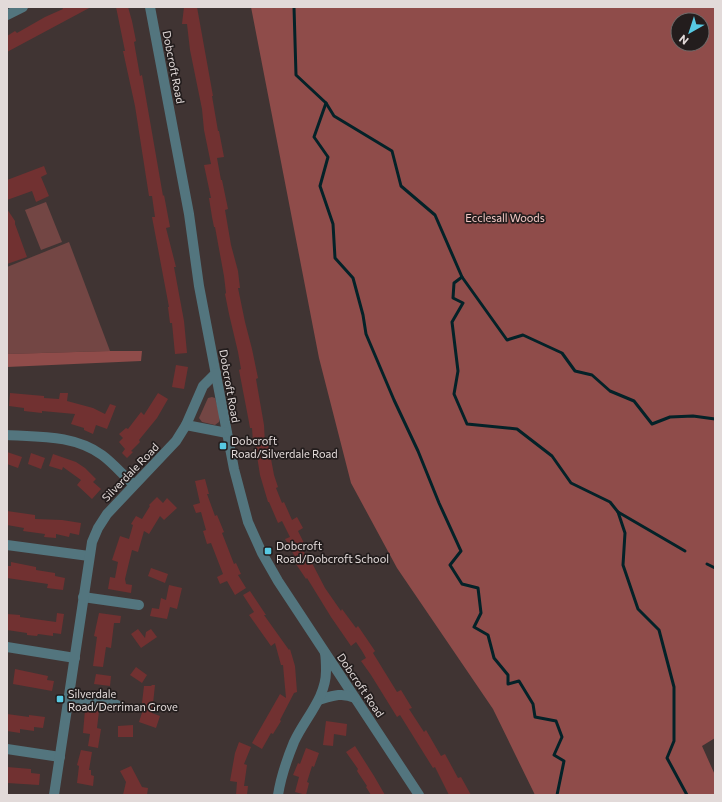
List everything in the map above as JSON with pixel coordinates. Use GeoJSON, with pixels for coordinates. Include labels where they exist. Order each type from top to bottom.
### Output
{"type":"FeatureCollection","features":[{"type":"Feature","properties":{"kind":"street"},"geometry":{"type":"LineString","coordinates":[[7,16],[23,7]]}},
{"type":"Feature","properties":{"kind":"street","name":"Dobcroft Road"},"geometry":{"type":"LineString","coordinates":[[150,7],[189,214],[199,286],[227,433],[248,522],[256,541],[278,581],[419,795]]}},
{"type":"Feature","properties":{"kind":"street","name":"Silverdale Road"},"geometry":{"type":"LineString","coordinates":[[54,795],[92,542],[106,514],[176,440],[186,425],[203,386],[216,373]]}},
{"type":"Feature","properties":{"kind":"street"},"geometry":{"type":"LineString","coordinates":[[186,425],[227,433]]}},
{"type":"Feature","properties":{"kind":"street"},"geometry":{"type":"LineString","coordinates":[[7,435],[51,437],[70,440],[102,455],[133,484]]}},
{"type":"Feature","properties":{"kind":"street"},"geometry":{"type":"LineString","coordinates":[[7,546],[89,556]]}},
{"type":"Feature","properties":{"kind":"street"},"geometry":{"type":"LineString","coordinates":[[83,597],[139,605]]}},
{"type":"Feature","properties":{"kind":"street"},"geometry":{"type":"LineString","coordinates":[[7,647],[75,658]]}},
{"type":"Feature","properties":{"kind":"street"},"geometry":{"type":"LineString","coordinates":[[278,795],[281,779],[295,741],[319,700],[324,685],[326,672],[325,653]]}},
{"type":"Feature","properties":{"kind":"street"},"geometry":{"type":"LineString","coordinates":[[319,700],[347,694],[355,698]]}},
{"type":"Feature","properties":{"kind":"street"},"geometry":{"type":"LineString","coordinates":[[69,697],[117,705]]}},
{"type":"Feature","properties":{"kind":"street"},"geometry":{"type":"LineString","coordinates":[[7,749],[60,757]]}},
{"type":"Feature","properties":{"kind":"shaded area"},"geometry":{"type":"Polygon","coordinates":[[[46,202],[62,242],[41,250],[25,210],[46,202]]]}},
{"type":"Feature","properties":{"kind":"shaded area"},"geometry":{"type":"Polygon","coordinates":[[[69,242],[110,351],[7,354],[7,267],[69,242]]]}},
{"type":"Feature","properties":{"kind":"shaded area"},"geometry":{"type":"Polygon","coordinates":[[[208,398],[215,398],[220,415],[219,422],[215,425],[202,422],[199,418],[208,398]]]}},
{"type":"Feature","properties":{"kind":"green space","name":"Ecclesall Woods"},"geometry":{"type":"Polygon","coordinates":[[[251,7],[715,7],[715,738],[702,746],[715,775],[715,795],[535,795],[493,709],[397,568],[351,483],[319,358],[251,7]]]}},
{"type":"Feature","properties":{"kind":"green space"},"geometry":{"type":"Polygon","coordinates":[[[142,351],[141,361],[7,367],[7,354],[142,351]]]}},
{"type":"Feature","properties":{"kind":"building"},"geometry":{"type":"Polygon","coordinates":[[[62,7],[91,7],[7,52],[7,36],[15,31],[17,33],[45,17],[63,9],[62,7]]]}},
{"type":"Feature","properties":{"kind":"building"},"geometry":{"type":"Polygon","coordinates":[[[116,7],[128,7],[132,21],[140,76],[142,75],[163,196],[164,195],[170,227],[166,228],[176,267],[174,267],[184,321],[187,353],[175,354],[172,323],[170,323],[169,307],[152,217],[155,217],[152,196],[149,196],[135,106],[123,51],[125,51],[116,7]]]}},
{"type":"Feature","properties":{"kind":"building"},"geometry":{"type":"Polygon","coordinates":[[[184,7],[197,7],[218,131],[224,157],[217,158],[228,209],[225,210],[231,245],[238,271],[240,288],[238,288],[258,378],[256,379],[264,425],[265,444],[268,443],[274,475],[278,487],[276,488],[282,503],[284,502],[292,520],[297,517],[303,528],[298,531],[304,543],[300,545],[311,564],[312,563],[325,588],[341,611],[342,609],[356,628],[358,626],[375,651],[373,653],[397,692],[401,690],[412,708],[409,709],[424,732],[426,730],[441,756],[445,754],[458,778],[461,777],[471,795],[449,795],[435,767],[433,768],[400,715],[397,717],[361,661],[366,658],[362,651],[356,642],[351,646],[307,578],[306,579],[291,557],[294,555],[285,539],[290,537],[282,521],[278,523],[268,502],[260,475],[255,443],[253,443],[252,428],[250,428],[239,370],[241,369],[238,352],[225,294],[224,276],[212,217],[209,198],[211,198],[204,165],[211,164],[190,50],[187,24],[182,24],[184,7]]]}},
{"type":"Feature","properties":{"kind":"building"},"geometry":{"type":"Polygon","coordinates":[[[44,166],[47,174],[41,177],[49,196],[36,202],[32,191],[7,200],[7,180],[44,166]]]}},
{"type":"Feature","properties":{"kind":"building"},"geometry":{"type":"Polygon","coordinates":[[[7,209],[15,221],[27,257],[7,264],[7,209]]]}},
{"type":"Feature","properties":{"kind":"building"},"geometry":{"type":"Polygon","coordinates":[[[176,365],[188,367],[184,389],[172,387],[176,365]]]}},
{"type":"Feature","properties":{"kind":"building"},"geometry":{"type":"Polygon","coordinates":[[[10,393],[59,399],[60,393],[68,393],[67,401],[93,408],[105,414],[110,404],[116,406],[107,429],[96,425],[93,434],[84,430],[84,428],[71,424],[75,414],[24,411],[24,408],[9,406],[10,393]]]}},
{"type":"Feature","properties":{"kind":"building"},"geometry":{"type":"Polygon","coordinates":[[[158,393],[168,399],[157,418],[127,458],[122,453],[125,449],[119,442],[123,438],[119,434],[126,428],[128,429],[141,412],[144,415],[158,393]]]}},
{"type":"Feature","properties":{"kind":"building"},"geometry":{"type":"Polygon","coordinates":[[[7,452],[22,457],[18,468],[7,464],[7,452]]]}},
{"type":"Feature","properties":{"kind":"building"},"geometry":{"type":"Polygon","coordinates":[[[31,453],[45,458],[41,469],[28,464],[31,453]]]}},
{"type":"Feature","properties":{"kind":"building"},"geometry":{"type":"Polygon","coordinates":[[[53,454],[76,462],[85,468],[96,479],[93,482],[101,489],[92,499],[77,485],[81,480],[63,467],[62,470],[49,466],[53,454]]]}},
{"type":"Feature","properties":{"kind":"building"},"geometry":{"type":"Polygon","coordinates":[[[205,479],[209,494],[207,494],[215,516],[217,515],[234,564],[236,563],[241,574],[238,575],[246,588],[235,595],[227,581],[220,584],[217,577],[223,574],[211,543],[207,544],[203,531],[206,530],[201,512],[196,513],[193,505],[200,503],[195,481],[205,479]]]}},
{"type":"Feature","properties":{"kind":"building"},"geometry":{"type":"Polygon","coordinates":[[[157,497],[163,503],[167,498],[177,508],[164,520],[160,516],[149,534],[144,531],[138,552],[132,550],[125,579],[126,584],[132,585],[131,593],[108,589],[110,577],[115,578],[118,562],[112,560],[120,536],[129,539],[133,525],[131,524],[136,516],[142,519],[150,506],[149,505],[157,497]]]}},
{"type":"Feature","properties":{"kind":"building"},"geometry":{"type":"Polygon","coordinates":[[[7,511],[35,515],[35,519],[62,520],[81,523],[79,535],[70,533],[69,537],[56,534],[56,538],[44,537],[45,534],[23,531],[24,528],[7,525],[7,511]]]}},
{"type":"Feature","properties":{"kind":"building"},"geometry":{"type":"Polygon","coordinates":[[[11,562],[36,567],[36,570],[55,573],[55,576],[65,578],[63,590],[47,588],[48,584],[7,578],[7,566],[11,566],[11,562]]]}},
{"type":"Feature","properties":{"kind":"building"},"geometry":{"type":"Polygon","coordinates":[[[151,568],[168,574],[165,583],[148,576],[151,568]]]}},
{"type":"Feature","properties":{"kind":"building"},"geometry":{"type":"Polygon","coordinates":[[[169,585],[182,588],[177,609],[170,607],[167,619],[150,616],[152,608],[159,609],[161,598],[166,600],[169,585]]]}},
{"type":"Feature","properties":{"kind":"building"},"geometry":{"type":"Polygon","coordinates":[[[250,591],[266,615],[264,615],[289,650],[290,649],[295,666],[297,692],[294,693],[280,720],[281,721],[273,734],[271,733],[262,749],[252,743],[280,694],[286,698],[283,665],[281,665],[275,643],[271,646],[249,615],[254,612],[243,595],[250,591]]]}},
{"type":"Feature","properties":{"kind":"building"},"geometry":{"type":"Polygon","coordinates":[[[57,613],[64,614],[61,634],[53,633],[53,636],[38,634],[37,636],[7,630],[7,614],[56,622],[57,613]]]}},
{"type":"Feature","properties":{"kind":"building"},"geometry":{"type":"Polygon","coordinates":[[[99,613],[121,616],[120,623],[114,623],[111,648],[106,647],[103,667],[93,666],[97,637],[94,636],[99,613]]]}},
{"type":"Feature","properties":{"kind":"building"},"geometry":{"type":"Polygon","coordinates":[[[138,629],[145,638],[146,632],[151,629],[157,637],[141,648],[131,634],[138,629]]]}},
{"type":"Feature","properties":{"kind":"building"},"geometry":{"type":"Polygon","coordinates":[[[136,667],[147,675],[142,683],[130,675],[136,667]]]}},
{"type":"Feature","properties":{"kind":"building"},"geometry":{"type":"Polygon","coordinates":[[[15,669],[48,676],[47,680],[54,681],[52,691],[13,684],[15,669]]]}},
{"type":"Feature","properties":{"kind":"building"},"geometry":{"type":"Polygon","coordinates":[[[96,674],[111,676],[110,686],[94,684],[96,674]]]}},
{"type":"Feature","properties":{"kind":"building"},"geometry":{"type":"Polygon","coordinates":[[[155,685],[152,713],[160,716],[156,728],[139,722],[145,703],[142,703],[144,686],[155,685]]]}},
{"type":"Feature","properties":{"kind":"building"},"geometry":{"type":"Polygon","coordinates":[[[85,710],[99,711],[97,728],[101,729],[98,748],[88,746],[90,734],[83,733],[85,710]]]}},
{"type":"Feature","properties":{"kind":"building"},"geometry":{"type":"Polygon","coordinates":[[[7,714],[29,717],[29,715],[45,717],[43,728],[34,727],[34,731],[20,729],[20,733],[7,731],[7,714]]]}},
{"type":"Feature","properties":{"kind":"building"},"geometry":{"type":"Polygon","coordinates":[[[326,721],[347,724],[346,736],[334,734],[333,746],[323,745],[326,721]]]}},
{"type":"Feature","properties":{"kind":"building"},"geometry":{"type":"Polygon","coordinates":[[[133,725],[133,737],[118,737],[118,726],[133,725]]]}},
{"type":"Feature","properties":{"kind":"building"},"geometry":{"type":"Polygon","coordinates":[[[239,742],[251,747],[244,764],[247,765],[244,786],[248,786],[247,795],[236,795],[237,782],[230,781],[235,753],[239,742]]]}},
{"type":"Feature","properties":{"kind":"building"},"geometry":{"type":"Polygon","coordinates":[[[355,746],[385,795],[371,795],[366,787],[367,786],[357,771],[358,769],[346,752],[355,746]]]}},
{"type":"Feature","properties":{"kind":"building"},"geometry":{"type":"Polygon","coordinates":[[[306,748],[319,753],[314,767],[312,766],[307,782],[309,783],[306,795],[295,792],[299,777],[293,775],[298,763],[300,764],[306,748]]]}},
{"type":"Feature","properties":{"kind":"building"},"geometry":{"type":"Polygon","coordinates":[[[81,750],[92,752],[89,770],[91,770],[91,775],[94,776],[93,786],[77,783],[79,766],[77,765],[81,750]]]}},
{"type":"Feature","properties":{"kind":"building"},"geometry":{"type":"Polygon","coordinates":[[[131,766],[142,787],[148,788],[147,795],[123,795],[126,782],[120,771],[131,766]]]}},
{"type":"Feature","properties":{"kind":"building"},"geometry":{"type":"Polygon","coordinates":[[[7,767],[31,769],[31,773],[40,774],[39,785],[7,783],[7,767]]]}},
{"type":"Feature","properties":{"kind":"waterway"},"geometry":{"type":"LineString","coordinates":[[294,7],[296,75],[326,103],[314,137],[328,157],[320,186],[333,224],[335,258],[353,278],[363,315],[366,334],[461,551],[450,565],[462,584],[478,588],[481,613],[474,627],[488,635],[494,658],[508,675],[508,684],[519,681],[533,704],[535,717],[556,721],[562,737],[554,755],[564,761],[557,795]]}},
{"type":"Feature","properties":{"kind":"waterway"},"geometry":{"type":"LineString","coordinates":[[326,103],[334,116],[392,151],[401,186],[435,215],[462,277],[454,283],[453,298],[463,303],[452,322],[458,371],[454,394],[467,424],[517,429],[552,456],[571,483],[610,502],[618,512],[625,533],[623,565],[638,609],[659,630],[674,687],[674,741],[667,758],[687,795]]}},
{"type":"Feature","properties":{"kind":"waterway"},"geometry":{"type":"LineString","coordinates":[[462,277],[507,340],[523,335],[562,353],[575,371],[592,375],[610,391],[634,401],[652,424],[670,417],[693,416],[715,419]]}},
{"type":"Feature","properties":{"kind":"waterway"},"geometry":{"type":"LineString","coordinates":[[618,512],[685,551]]}},
{"type":"Feature","properties":{"kind":"waterway"},"geometry":{"type":"LineString","coordinates":[[707,564],[715,568]]}},
{"type":"Feature","properties":{"kind":"place","name":"Dobcroft Road/Silverdale Road"},"geometry":{"type":"Point","coordinates":[223,446]}},
{"type":"Feature","properties":{"kind":"place","name":"Dobcroft Road/Dobcroft School"},"geometry":{"type":"Point","coordinates":[268,551]}},
{"type":"Feature","properties":{"kind":"place","name":"Silverdale Road/Derriman Grove"},"geometry":{"type":"Point","coordinates":[60,699]}}]}
